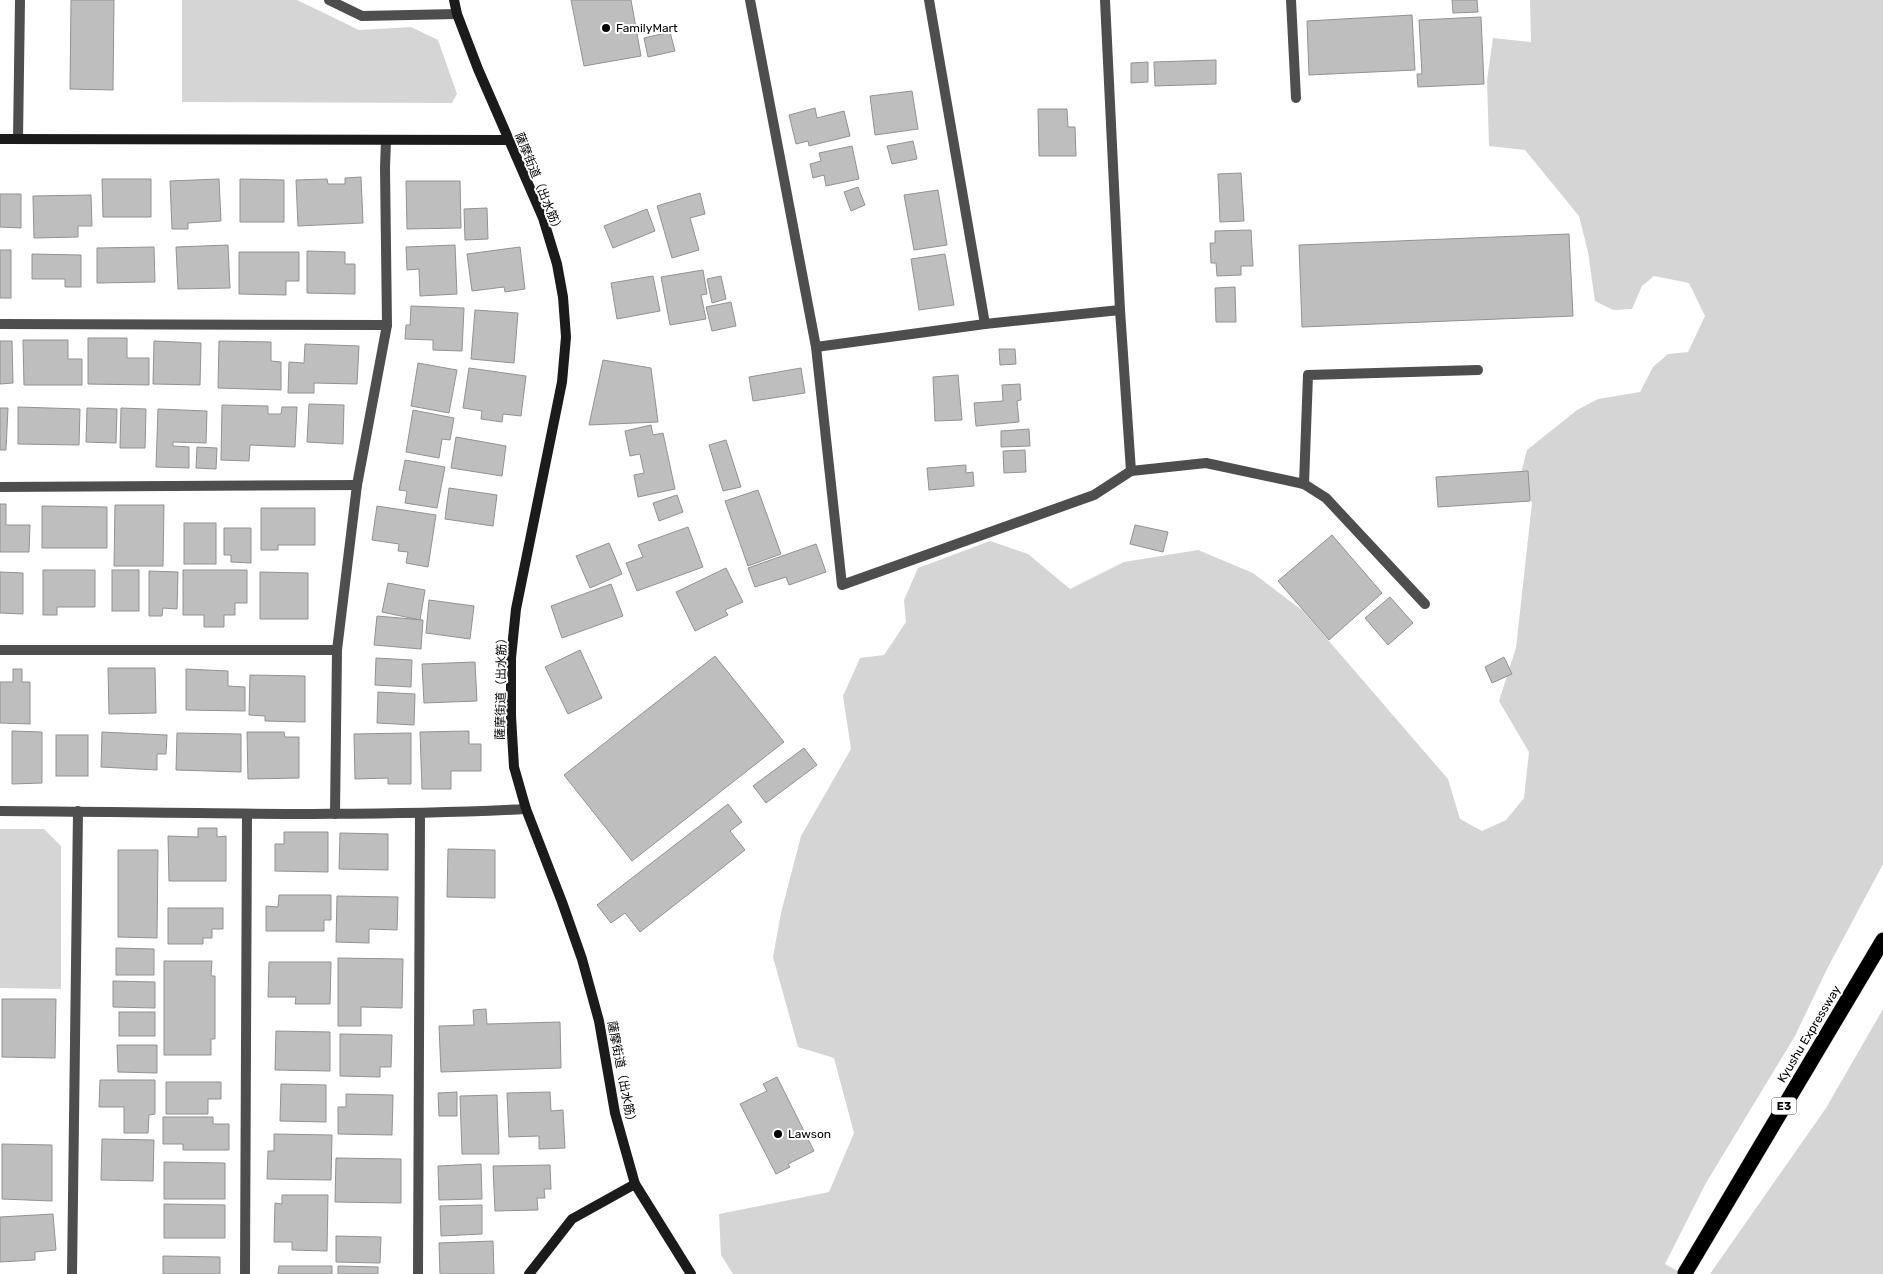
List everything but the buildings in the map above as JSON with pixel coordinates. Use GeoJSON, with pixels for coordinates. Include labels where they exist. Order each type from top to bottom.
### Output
{"type":"FeatureCollection","features":[{"type":"Feature","properties":{"kind":"highway","name":"Kyushu Expressway"},"geometry":{"type":"LineString","coordinates":[[1685,1273],[1883,940]]}},
{"type":"Feature","properties":{"kind":"street"},"geometry":{"type":"LineString","coordinates":[[18,139],[20,0]]}},
{"type":"Feature","properties":{"kind":"street"},"geometry":{"type":"LineString","coordinates":[[329,0],[362,16],[457,14]]}},
{"type":"Feature","properties":{"kind":"street","name":"薩摩街道（出水筋）"},"geometry":{"type":"LineString","coordinates":[[454,0],[457,14],[478,69],[543,218],[557,264],[563,297],[566,337],[562,382],[516,609],[512,658],[511,716],[514,767],[526,809],[582,959],[599,1021],[615,1113],[635,1184],[691,1274]]}},
{"type":"Feature","properties":{"kind":"street"},"geometry":{"type":"LineString","coordinates":[[750,0],[816,347],[842,586],[1094,495],[1131,471],[1206,463],[1304,484],[1326,498],[1425,604]]}},
{"type":"Feature","properties":{"kind":"street"},"geometry":{"type":"LineString","coordinates":[[929,0],[985,324]]}},
{"type":"Feature","properties":{"kind":"street"},"geometry":{"type":"LineString","coordinates":[[1105,0],[1120,310],[1131,471]]}},
{"type":"Feature","properties":{"kind":"street"},"geometry":{"type":"LineString","coordinates":[[1291,0],[1296,98]]}},
{"type":"Feature","properties":{"kind":"street"},"geometry":{"type":"LineString","coordinates":[[0,139],[508,140]]}},
{"type":"Feature","properties":{"kind":"street"},"geometry":{"type":"LineString","coordinates":[[335,814],[337,650],[357,485],[386,325],[386,140]]}},
{"type":"Feature","properties":{"kind":"street"},"geometry":{"type":"LineString","coordinates":[[816,347],[985,324],[1120,310]]}},
{"type":"Feature","properties":{"kind":"street"},"geometry":{"type":"LineString","coordinates":[[0,324],[386,325]]}},
{"type":"Feature","properties":{"kind":"street"},"geometry":{"type":"LineString","coordinates":[[1304,484],[1308,375],[1478,370]]}},
{"type":"Feature","properties":{"kind":"street"},"geometry":{"type":"LineString","coordinates":[[0,487],[357,485]]}},
{"type":"Feature","properties":{"kind":"street"},"geometry":{"type":"LineString","coordinates":[[0,650],[337,650]]}},
{"type":"Feature","properties":{"kind":"street"},"geometry":{"type":"LineString","coordinates":[[0,810],[247,815],[420,813],[526,809]]}},
{"type":"Feature","properties":{"kind":"street"},"geometry":{"type":"LineString","coordinates":[[72,1274],[78,811]]}},
{"type":"Feature","properties":{"kind":"street"},"geometry":{"type":"LineString","coordinates":[[418,1274],[420,813]]}},
{"type":"Feature","properties":{"kind":"street"},"geometry":{"type":"LineString","coordinates":[[245,1274],[247,815]]}},
{"type":"Feature","properties":{"kind":"street"},"geometry":{"type":"LineString","coordinates":[[529,1274],[572,1219],[635,1184]]}},
{"type":"Feature","properties":{"kind":"shaded area"},"geometry":{"type":"Polygon","coordinates":[[[182,0],[297,0],[359,30],[411,27],[438,40],[457,94],[452,103],[182,102],[182,0]]]}},
{"type":"Feature","properties":{"kind":"shaded area"},"geometry":{"type":"Polygon","coordinates":[[[1530,0],[1883,0],[1883,864],[1827,969],[1795,1036],[1706,1183],[1665,1264],[1683,1274],[733,1274],[721,1255],[719,1214],[829,1192],[854,1133],[834,1058],[798,1047],[773,957],[781,913],[801,836],[851,749],[843,696],[860,658],[884,655],[906,622],[904,600],[918,568],[990,541],[1028,554],[1070,589],[1124,562],[1198,550],[1253,573],[1303,611],[1448,779],[1460,819],[1482,831],[1506,820],[1524,798],[1529,752],[1499,701],[1516,648],[1532,503],[1520,477],[1527,450],[1577,410],[1598,399],[1640,392],[1653,367],[1668,354],[1688,352],[1705,316],[1689,283],[1654,276],[1642,286],[1632,309],[1613,310],[1595,301],[1588,252],[1579,216],[1525,150],[1489,146],[1487,80],[1493,38],[1531,42],[1530,0]]]}},
{"type":"Feature","properties":{"kind":"shaded area"},"geometry":{"type":"Polygon","coordinates":[[[0,829],[44,829],[61,846],[61,989],[0,988],[0,829]]]}},
{"type":"Feature","properties":{"kind":"shaded area"},"geometry":{"type":"Polygon","coordinates":[[[1883,1009],[1883,1274],[1710,1274],[1826,1108],[1883,1009]]]}},
{"type":"Feature","properties":{"kind":"place","name":"FamilyMart"},"geometry":{"type":"Point","coordinates":[606,28]}},
{"type":"Feature","properties":{"kind":"place","name":"Lawson"},"geometry":{"type":"Point","coordinates":[778,1134]}}]}
